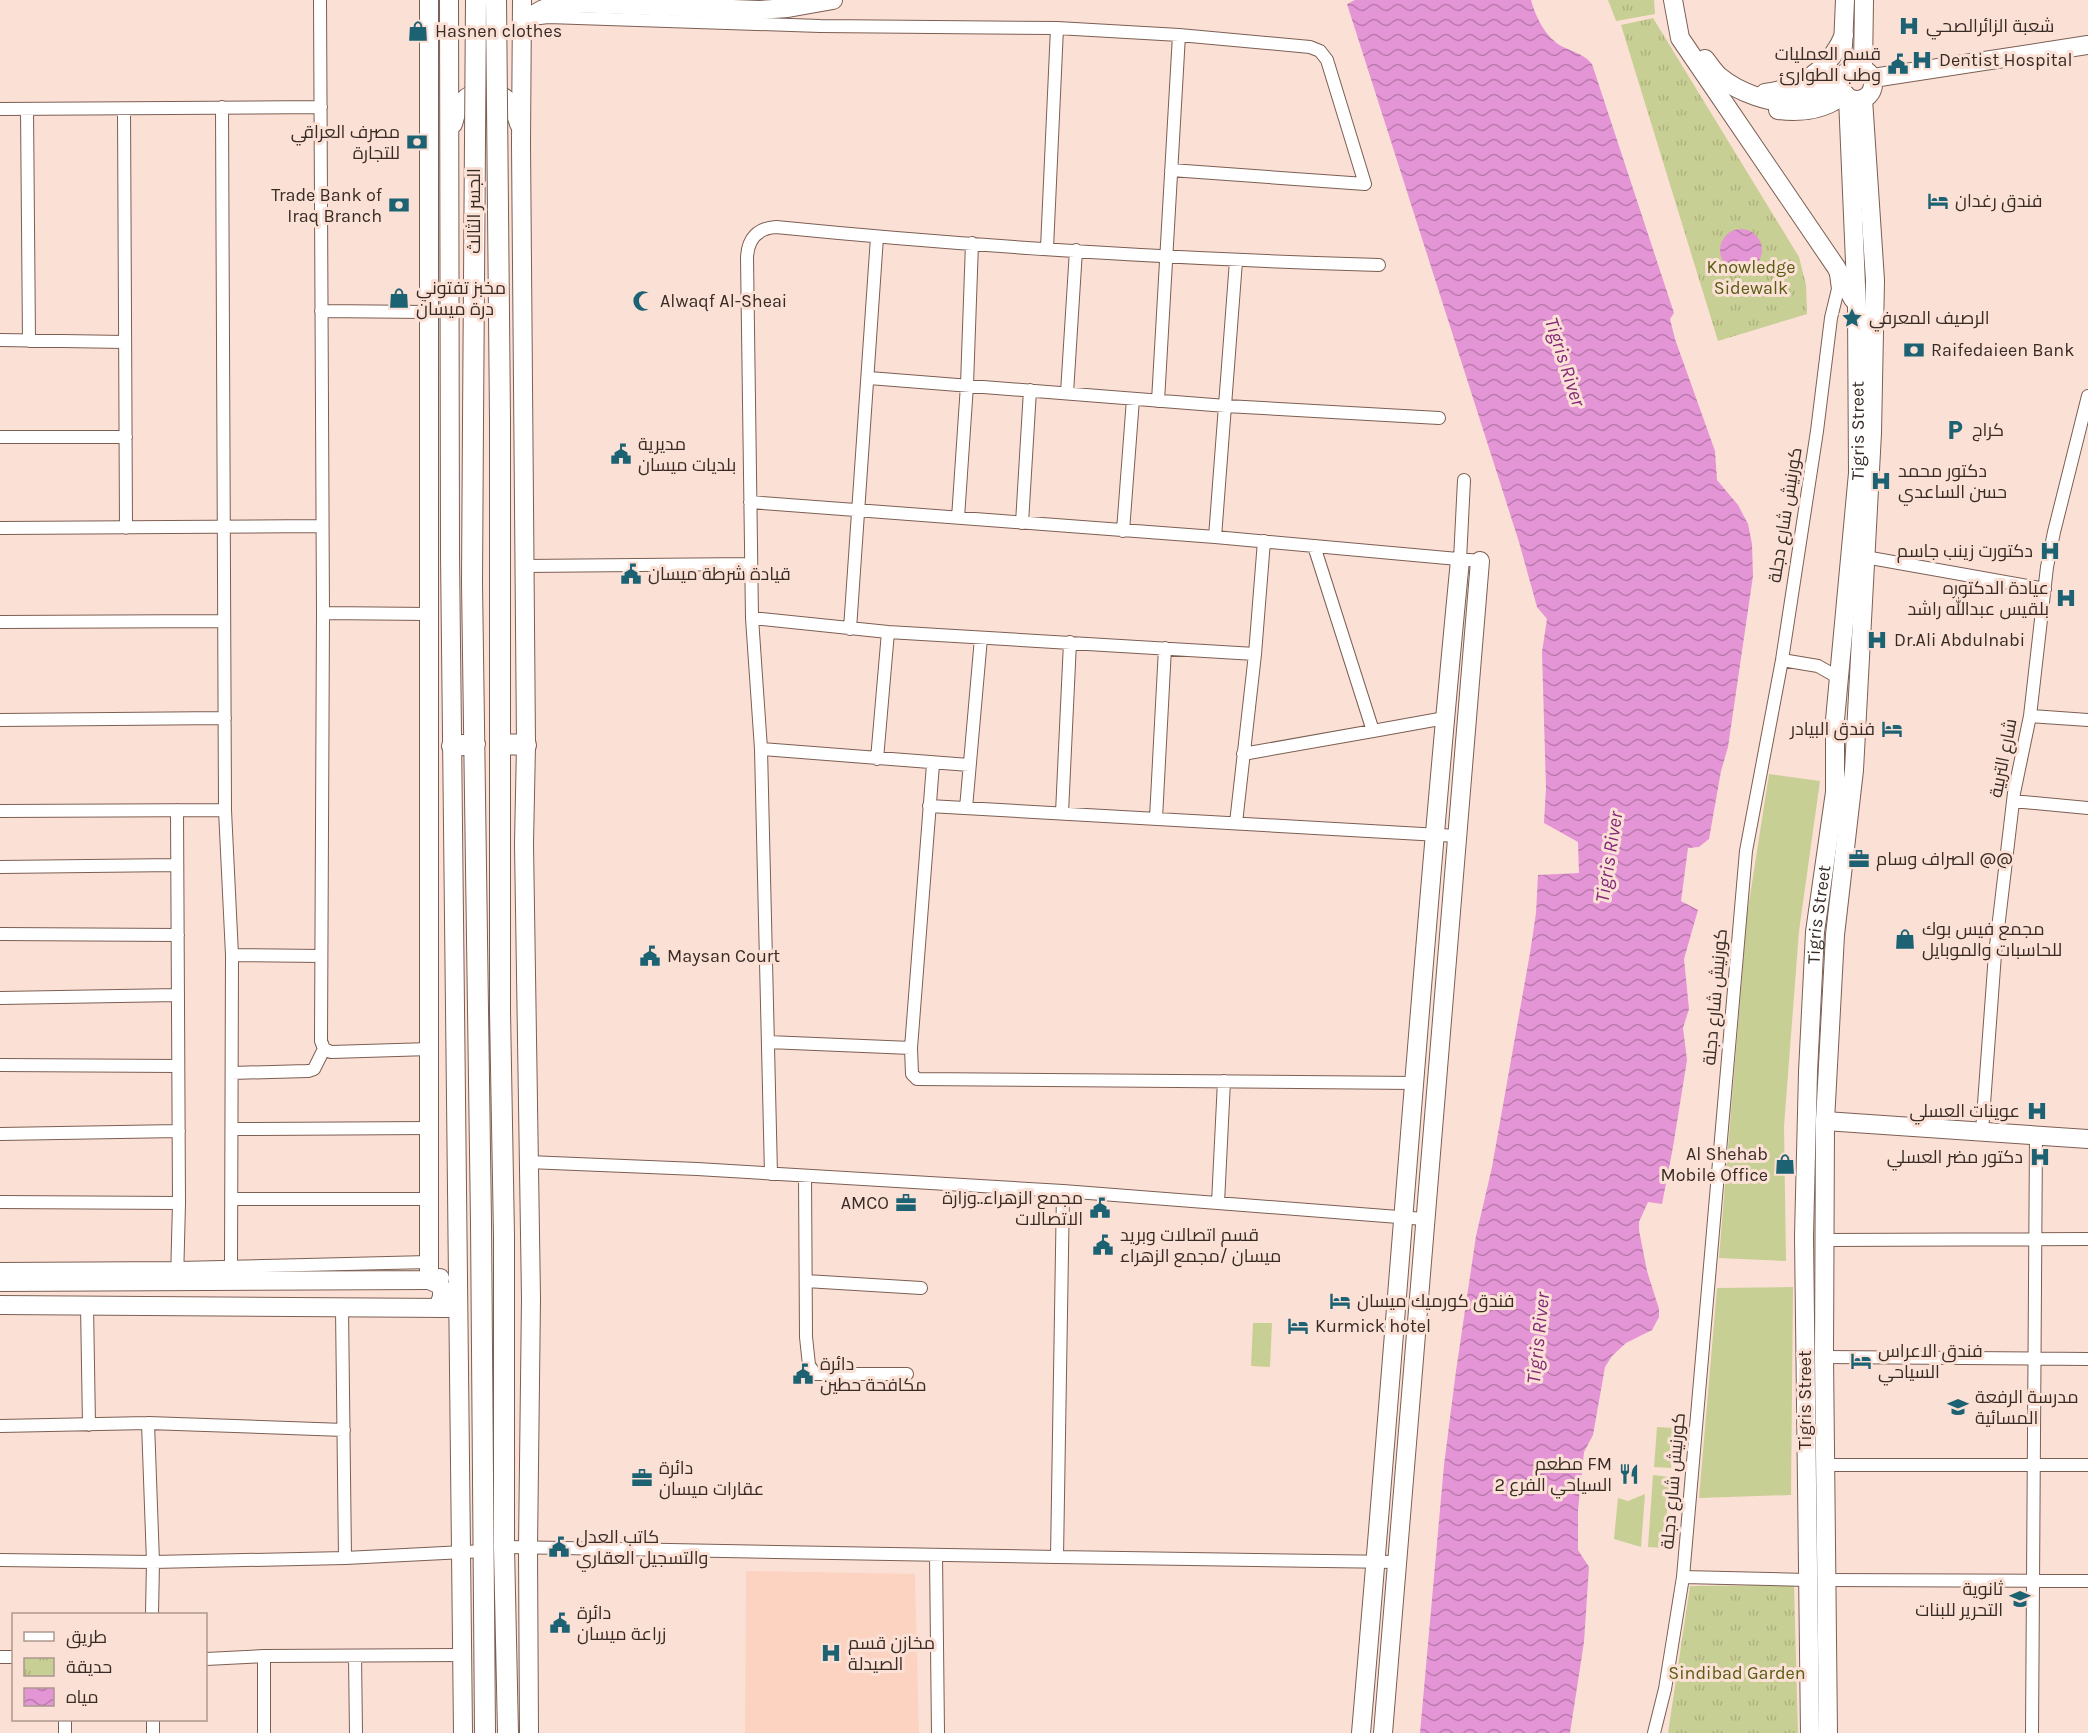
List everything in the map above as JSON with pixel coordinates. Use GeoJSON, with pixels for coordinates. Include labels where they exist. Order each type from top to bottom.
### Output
{"type":"FeatureCollection","features":[{"type":"Feature","properties":{"kind":"main road","name":"الجسر الثالث"},"geometry":{"type":"LineString","coordinates":[[476,0],[472,583],[476,744],[485,1733]]}},
{"type":"Feature","properties":{"kind":"main road","name":"الجسر الثالث"},"geometry":{"type":"LineString","coordinates":[[496,0],[500,419],[500,1011],[504,1236],[504,1547],[508,1733]]}},
{"type":"Feature","properties":{"kind":"main road"},"geometry":{"type":"LineString","coordinates":[[452,746],[476,744]]}},
{"type":"Feature","properties":{"kind":"main road"},"geometry":{"type":"LineString","coordinates":[[501,744],[526,745]]}},
{"type":"Feature","properties":{"kind":"street"},"geometry":{"type":"LineString","coordinates":[[232,1073],[308,1071],[315,1069],[324,1049],[321,1041],[323,614],[320,0]]}},
{"type":"Feature","properties":{"kind":"street"},"geometry":{"type":"LineString","coordinates":[[429,0],[429,1271],[443,1292],[442,1300],[437,1308]]}},
{"type":"Feature","properties":{"kind":"street"},"geometry":{"type":"LineString","coordinates":[[448,0],[450,554],[463,1733]]}},
{"type":"Feature","properties":{"kind":"street"},"geometry":{"type":"LineString","coordinates":[[522,0],[526,745],[524,810],[531,1298],[528,1548],[529,1733]]}},
{"type":"Feature","properties":{"kind":"street"},"geometry":{"type":"LineString","coordinates":[[449,33],[457,49],[466,56],[487,60],[508,54],[519,43],[522,30],[533,14],[545,8],[573,3],[759,10],[788,8],[833,0]]}},
{"type":"Feature","properties":{"kind":"street"},"geometry":{"type":"LineString","coordinates":[[1673,0],[1680,38],[1728,94],[1780,111],[1818,109],[1828,106],[1848,89],[1852,68],[1868,73],[2088,45]]}},
{"type":"Feature","properties":{"kind":"street"},"geometry":{"type":"LineString","coordinates":[[1682,0],[1689,37],[1711,75],[1836,267],[1857,309]]}},
{"type":"Feature","properties":{"kind":"street","name":"Tigris Street"},"geometry":{"type":"LineString","coordinates":[[1828,1733],[1816,1580],[1804,1236],[1808,1072],[1815,933],[1835,792],[1835,720],[1858,473],[1857,309],[1844,35],[1845,0]]}},
{"type":"Feature","properties":{"kind":"street"},"geometry":{"type":"LineString","coordinates":[[1711,75],[1755,95],[1780,102],[1848,89],[1868,97],[1873,88],[1868,73],[1864,0]]}},
{"type":"Feature","properties":{"kind":"street"},"geometry":{"type":"LineString","coordinates":[[522,30],[535,18],[548,17],[820,26],[1057,27],[1310,47],[1320,51],[1327,60],[1365,183],[1171,170]]}},
{"type":"Feature","properties":{"kind":"street"},"geometry":{"type":"LineString","coordinates":[[1047,248],[1057,27]]}},
{"type":"Feature","properties":{"kind":"street"},"geometry":{"type":"LineString","coordinates":[[1158,401],[1179,35]]}},
{"type":"Feature","properties":{"kind":"street"},"geometry":{"type":"LineString","coordinates":[[1755,95],[1784,91],[1812,77],[1834,55],[1844,35]]}},
{"type":"Feature","properties":{"kind":"street","name":"Tigris Street"},"geometry":{"type":"LineString","coordinates":[[1810,1733],[1816,1580],[1825,1465],[1825,1121],[1834,935],[1854,770],[1872,433],[1875,280],[1848,89]]}},
{"type":"Feature","properties":{"kind":"street"},"geometry":{"type":"LineString","coordinates":[[450,146],[452,128],[465,98],[487,92],[494,92],[506,98],[514,109],[519,123],[521,144]]}},
{"type":"Feature","properties":{"kind":"street"},"geometry":{"type":"LineString","coordinates":[[222,106],[225,810],[232,955],[231,1267]]}},
{"type":"Feature","properties":{"kind":"street"},"geometry":{"type":"LineString","coordinates":[[0,109],[321,107]]}},
{"type":"Feature","properties":{"kind":"street"},"geometry":{"type":"LineString","coordinates":[[27,108],[29,340]]}},
{"type":"Feature","properties":{"kind":"street"},"geometry":{"type":"LineString","coordinates":[[124,109],[126,528]]}},
{"type":"Feature","properties":{"kind":"street"},"geometry":{"type":"LineString","coordinates":[[771,1174],[761,749],[752,618],[747,257],[751,238],[758,231],[767,227],[776,227],[877,237],[1236,261],[1379,265]]}},
{"type":"Feature","properties":{"kind":"street"},"geometry":{"type":"LineString","coordinates":[[850,629],[877,237]]}},
{"type":"Feature","properties":{"kind":"street"},"geometry":{"type":"LineString","coordinates":[[958,518],[967,385],[972,243]]}},
{"type":"Feature","properties":{"kind":"street"},"geometry":{"type":"LineString","coordinates":[[1067,393],[1076,250]]}},
{"type":"Feature","properties":{"kind":"street"},"geometry":{"type":"LineString","coordinates":[[1215,537],[1236,261]]}},
{"type":"Feature","properties":{"kind":"street","name":"كورنيش شارع دجلة"},"geometry":{"type":"LineString","coordinates":[[1654,1733],[1665,1689],[1683,1577],[1746,850],[1782,660],[1817,431],[1831,318],[1838,289],[1836,267]]}},
{"type":"Feature","properties":{"kind":"street"},"geometry":{"type":"LineString","coordinates":[[321,311],[428,312]]}},
{"type":"Feature","properties":{"kind":"street"},"geometry":{"type":"LineString","coordinates":[[0,340],[125,342]]}},
{"type":"Feature","properties":{"kind":"street"},"geometry":{"type":"LineString","coordinates":[[869,378],[1226,406],[1439,418]]}},
{"type":"Feature","properties":{"kind":"street"},"geometry":{"type":"LineString","coordinates":[[1022,523],[1030,390]]}},
{"type":"Feature","properties":{"kind":"street","name":"شارع التربية"},"geometry":{"type":"LineString","coordinates":[[1982,1131],[1995,954],[2013,801],[2030,716],[2054,532],[2086,419],[2088,396]]}},
{"type":"Feature","properties":{"kind":"street"},"geometry":{"type":"LineString","coordinates":[[1123,531],[1132,399]]}},
{"type":"Feature","properties":{"kind":"street"},"geometry":{"type":"LineString","coordinates":[[0,437],[126,437]]}},
{"type":"Feature","properties":{"kind":"street"},"geometry":{"type":"LineString","coordinates":[[1361,1733],[1402,1218],[1460,560],[1464,480]]}},
{"type":"Feature","properties":{"kind":"street"},"geometry":{"type":"LineString","coordinates":[[750,501],[1215,537],[1480,561],[1383,1733]]}},
{"type":"Feature","properties":{"kind":"street"},"geometry":{"type":"LineString","coordinates":[[0,528],[322,526]]}},
{"type":"Feature","properties":{"kind":"street"},"geometry":{"type":"LineString","coordinates":[[1236,823],[1255,654],[1264,542]]}},
{"type":"Feature","properties":{"kind":"street"},"geometry":{"type":"LineString","coordinates":[[1314,546],[1373,732]]}},
{"type":"Feature","properties":{"kind":"street"},"geometry":{"type":"LineString","coordinates":[[429,554],[450,554]]}},
{"type":"Feature","properties":{"kind":"street"},"geometry":{"type":"LineString","coordinates":[[1865,558],[2045,589]]}},
{"type":"Feature","properties":{"kind":"street"},"geometry":{"type":"LineString","coordinates":[[524,566],[751,564]]}},
{"type":"Feature","properties":{"kind":"street"},"geometry":{"type":"LineString","coordinates":[[323,614],[429,614]]}},
{"type":"Feature","properties":{"kind":"street"},"geometry":{"type":"LineString","coordinates":[[752,618],[888,632],[1255,654]]}},
{"type":"Feature","properties":{"kind":"street"},"geometry":{"type":"LineString","coordinates":[[0,622],[225,621]]}},
{"type":"Feature","properties":{"kind":"street"},"geometry":{"type":"LineString","coordinates":[[877,759],[888,632]]}},
{"type":"Feature","properties":{"kind":"street"},"geometry":{"type":"LineString","coordinates":[[966,808],[981,638]]}},
{"type":"Feature","properties":{"kind":"street"},"geometry":{"type":"LineString","coordinates":[[1062,813],[1070,642]]}},
{"type":"Feature","properties":{"kind":"street"},"geometry":{"type":"LineString","coordinates":[[1156,818],[1165,648]]}},
{"type":"Feature","properties":{"kind":"street"},"geometry":{"type":"LineString","coordinates":[[1782,660],[1818,666],[1839,678]]}},
{"type":"Feature","properties":{"kind":"street"},"geometry":{"type":"LineString","coordinates":[[2030,716],[2088,720]]}},
{"type":"Feature","properties":{"kind":"street"},"geometry":{"type":"LineString","coordinates":[[0,720],[225,718]]}},
{"type":"Feature","properties":{"kind":"street"},"geometry":{"type":"LineString","coordinates":[[1243,754],[1445,718]]}},
{"type":"Feature","properties":{"kind":"street"},"geometry":{"type":"LineString","coordinates":[[761,749],[969,765]]}},
{"type":"Feature","properties":{"kind":"street"},"geometry":{"type":"LineString","coordinates":[[933,764],[911,1048],[912,1074],[917,1079],[1415,1083]]}},
{"type":"Feature","properties":{"kind":"street"},"geometry":{"type":"LineString","coordinates":[[2013,801],[2088,808]]}},
{"type":"Feature","properties":{"kind":"street"},"geometry":{"type":"LineString","coordinates":[[929,806],[1457,836]]}},
{"type":"Feature","properties":{"kind":"street"},"geometry":{"type":"LineString","coordinates":[[177,810],[179,1131],[177,1274]]}},
{"type":"Feature","properties":{"kind":"street"},"geometry":{"type":"LineString","coordinates":[[0,811],[225,810]]}},
{"type":"Feature","properties":{"kind":"street"},"geometry":{"type":"LineString","coordinates":[[0,867],[177,865]]}},
{"type":"Feature","properties":{"kind":"street"},"geometry":{"type":"LineString","coordinates":[[0,934],[178,934]]}},
{"type":"Feature","properties":{"kind":"street"},"geometry":{"type":"LineString","coordinates":[[232,955],[321,956]]}},
{"type":"Feature","properties":{"kind":"street"},"geometry":{"type":"LineString","coordinates":[[0,998],[178,995]]}},
{"type":"Feature","properties":{"kind":"street"},"geometry":{"type":"LineString","coordinates":[[768,1042],[911,1048]]}},
{"type":"Feature","properties":{"kind":"street"},"geometry":{"type":"LineString","coordinates":[[324,1049],[331,1052],[430,1049]]}},
{"type":"Feature","properties":{"kind":"street"},"geometry":{"type":"LineString","coordinates":[[0,1065],[178,1066]]}},
{"type":"Feature","properties":{"kind":"street"},"geometry":{"type":"LineString","coordinates":[[1218,1203],[1224,1081]]}},
{"type":"Feature","properties":{"kind":"street"},"geometry":{"type":"LineString","coordinates":[[1825,1121],[2088,1138]]}},
{"type":"Feature","properties":{"kind":"street"},"geometry":{"type":"LineString","coordinates":[[233,1129],[430,1128]]}},
{"type":"Feature","properties":{"kind":"street"},"geometry":{"type":"LineString","coordinates":[[0,1134],[179,1131]]}},
{"type":"Feature","properties":{"kind":"street"},"geometry":{"type":"LineString","coordinates":[[2032,1733],[2036,1135]]}},
{"type":"Feature","properties":{"kind":"street"},"geometry":{"type":"LineString","coordinates":[[528,1162],[687,1168],[1063,1191],[1424,1219]]}},
{"type":"Feature","properties":{"kind":"street"},"geometry":{"type":"LineString","coordinates":[[805,1176],[806,1337],[809,1365],[815,1374],[907,1374]]}},
{"type":"Feature","properties":{"kind":"street"},"geometry":{"type":"LineString","coordinates":[[1057,1557],[1063,1191]]}},
{"type":"Feature","properties":{"kind":"street"},"geometry":{"type":"LineString","coordinates":[[232,1199],[430,1199]]}},
{"type":"Feature","properties":{"kind":"street"},"geometry":{"type":"LineString","coordinates":[[0,1202],[179,1203]]}},
{"type":"Feature","properties":{"kind":"street"},"geometry":{"type":"LineString","coordinates":[[1825,1240],[2088,1239]]}},
{"type":"Feature","properties":{"kind":"street"},"geometry":{"type":"LineString","coordinates":[[0,1269],[177,1274],[231,1267],[429,1271],[449,1276],[459,1266]]}},
{"type":"Feature","properties":{"kind":"street"},"geometry":{"type":"LineString","coordinates":[[0,1282],[177,1274],[429,1271]]}},
{"type":"Feature","properties":{"kind":"street"},"geometry":{"type":"LineString","coordinates":[[806,1281],[921,1288]]}},
{"type":"Feature","properties":{"kind":"street"},"geometry":{"type":"LineString","coordinates":[[0,1305],[459,1308]]}},
{"type":"Feature","properties":{"kind":"street"},"geometry":{"type":"LineString","coordinates":[[87,1305],[89,1425]]}},
{"type":"Feature","properties":{"kind":"street"},"geometry":{"type":"LineString","coordinates":[[342,1308],[345,1558]]}},
{"type":"Feature","properties":{"kind":"street"},"geometry":{"type":"LineString","coordinates":[[1824,1357],[2088,1359]]}},
{"type":"Feature","properties":{"kind":"street"},"geometry":{"type":"LineString","coordinates":[[0,1426],[148,1423],[344,1430]]}},
{"type":"Feature","properties":{"kind":"street"},"geometry":{"type":"LineString","coordinates":[[148,1423],[153,1562],[152,1613]]}},
{"type":"Feature","properties":{"kind":"street"},"geometry":{"type":"LineString","coordinates":[[1385,1441],[1407,1443]]}},
{"type":"Feature","properties":{"kind":"street"},"geometry":{"type":"LineString","coordinates":[[1825,1465],[2088,1465]]}},
{"type":"Feature","properties":{"kind":"street"},"geometry":{"type":"LineString","coordinates":[[504,1547],[1397,1562]]}},
{"type":"Feature","properties":{"kind":"street"},"geometry":{"type":"LineString","coordinates":[[0,1560],[153,1562],[345,1558],[484,1551]]}},
{"type":"Feature","properties":{"kind":"street"},"geometry":{"type":"LineString","coordinates":[[936,1556],[938,1733]]}},
{"type":"Feature","properties":{"kind":"street"},"geometry":{"type":"LineString","coordinates":[[1683,1577],[2088,1581]]}},
{"type":"Feature","properties":{"kind":"street"},"geometry":{"type":"LineString","coordinates":[[207,1659],[264,1656],[462,1655]]}},
{"type":"Feature","properties":{"kind":"street"},"geometry":{"type":"LineString","coordinates":[[264,1656],[264,1733]]}},
{"type":"Feature","properties":{"kind":"street"},"geometry":{"type":"LineString","coordinates":[[355,1656],[356,1733]]}},
{"type":"Feature","properties":{"kind":"shaded area","name":"مخازن قسم الصيدلة"},"geometry":{"type":"Polygon","coordinates":[[[746,1571],[915,1574],[919,1733],[745,1733],[746,1571]]]}},
{"type":"Feature","properties":{"kind":"green space"},"geometry":{"type":"Polygon","coordinates":[[[1608,0],[1654,0],[1655,14],[1616,21],[1608,0]]]}},
{"type":"Feature","properties":{"kind":"green space","name":"Knowledge Sidewalk"},"geometry":{"type":"Polygon","coordinates":[[[1653,18],[1799,257],[1806,285],[1807,314],[1718,341],[1621,25],[1653,18]]]}},
{"type":"Feature","properties":{"kind":"green space"},"geometry":{"type":"Polygon","coordinates":[[[1769,774],[1820,781],[1799,931],[1784,1126],[1786,1261],[1719,1258],[1747,915],[1769,774]]]}},
{"type":"Feature","properties":{"kind":"green space"},"geometry":{"type":"Polygon","coordinates":[[[1793,1287],[1791,1495],[1699,1498],[1717,1288],[1793,1287]]]}},
{"type":"Feature","properties":{"kind":"green space"},"geometry":{"type":"Polygon","coordinates":[[[1253,1323],[1272,1323],[1270,1367],[1251,1366],[1253,1323]]]}},
{"type":"Feature","properties":{"kind":"green space"},"geometry":{"type":"Polygon","coordinates":[[[1657,1427],[1674,1428],[1671,1468],[1654,1467],[1657,1427]]]}},
{"type":"Feature","properties":{"kind":"green space"},"geometry":{"type":"Polygon","coordinates":[[[1653,1475],[1670,1477],[1664,1548],[1648,1547],[1653,1475]]]}},
{"type":"Feature","properties":{"kind":"green space"},"geometry":{"type":"Polygon","coordinates":[[[1645,1494],[1641,1547],[1614,1539],[1618,1498],[1628,1501],[1645,1494]]]}},
{"type":"Feature","properties":{"kind":"green space","name":"Sindibad Garden"},"geometry":{"type":"Polygon","coordinates":[[[1794,1585],[1798,1733],[1668,1733],[1690,1586],[1794,1585]]]}},
{"type":"Feature","properties":{"kind":"water","name":"Tigris River"},"geometry":{"type":"Polygon","coordinates":[[[1355,0],[1531,0],[1547,33],[1557,43],[1583,56],[1592,64],[1674,313],[1670,319],[1675,339],[1715,451],[1717,480],[1738,505],[1748,524],[1752,544],[1753,576],[1728,747],[1721,771],[1709,839],[1699,847],[1688,848],[1681,901],[1698,910],[1684,959],[1689,1009],[1683,1028],[1687,1060],[1673,1147],[1662,1204],[1648,1202],[1639,1222],[1647,1271],[1659,1309],[1659,1317],[1652,1330],[1626,1343],[1612,1356],[1605,1367],[1593,1435],[1584,1452],[1578,1510],[1578,1550],[1589,1567],[1584,1642],[1570,1733],[1420,1733],[1444,1465],[1456,1371],[1476,1236],[1492,1167],[1530,953],[1536,913],[1538,875],[1579,873],[1578,842],[1544,823],[1546,788],[1542,652],[1547,619],[1537,607],[1519,542],[1347,4],[1355,0]]]}},
{"type":"Feature","properties":{"kind":"water"},"geometry":{"type":"Polygon","coordinates":[[[1741,229],[1756,235],[1762,250],[1756,265],[1741,271],[1726,265],[1720,250],[1726,235],[1741,229]]]}},
{"type":"Feature","properties":{"kind":"place","name":"شعبة الزائرالصحي"},"geometry":{"type":"Point","coordinates":[1909,26]}},
{"type":"Feature","properties":{"kind":"place","name":"Hasnen clothes"},"geometry":{"type":"Point","coordinates":[418,31]}},
{"type":"Feature","properties":{"kind":"place","name":"Dentist Hospital"},"geometry":{"type":"Point","coordinates":[1922,60]}},
{"type":"Feature","properties":{"kind":"place","name":"قسم العمليات وطب الطوارئ"},"geometry":{"type":"Point","coordinates":[1898,64]}},
{"type":"Feature","properties":{"kind":"place","name":"مصرف العراقي للتجارة"},"geometry":{"type":"Point","coordinates":[417,142]}},
{"type":"Feature","properties":{"kind":"place","name":"فندق رغدان"},"geometry":{"type":"Point","coordinates":[1938,201]}},
{"type":"Feature","properties":{"kind":"place","name":"Trade Bank of Iraq Branch"},"geometry":{"type":"Point","coordinates":[399,205]}},
{"type":"Feature","properties":{"kind":"place","name":"مخبز تفتوني درة ميسان"},"geometry":{"type":"Point","coordinates":[399,298]}},
{"type":"Feature","properties":{"kind":"place","name":"Alwaqf Al-Sheai"},"geometry":{"type":"Point","coordinates":[643,301]}},
{"type":"Feature","properties":{"kind":"place","name":"الرصيف المعرفي"},"geometry":{"type":"Point","coordinates":[1852,318]}},
{"type":"Feature","properties":{"kind":"place","name":"Raifedaieen Bank"},"geometry":{"type":"Point","coordinates":[1914,350]}},
{"type":"Feature","properties":{"kind":"place","name":"كراج"},"geometry":{"type":"Point","coordinates":[1955,430]}},
{"type":"Feature","properties":{"kind":"place","name":"مديرية بلديات ميسان"},"geometry":{"type":"Point","coordinates":[621,454]}},
{"type":"Feature","properties":{"kind":"place","name":"دكتور محمد حسن الساعدي"},"geometry":{"type":"Point","coordinates":[1881,481]}},
{"type":"Feature","properties":{"kind":"place","name":"دكتورت زينب جاسم"},"geometry":{"type":"Point","coordinates":[2050,551]}},
{"type":"Feature","properties":{"kind":"place","name":"قيادة شرطة ميسان"},"geometry":{"type":"Point","coordinates":[631,574]}},
{"type":"Feature","properties":{"kind":"place","name":"عيادة الدكتوره بلقيس عبدالله راشد"},"geometry":{"type":"Point","coordinates":[2066,598]}},
{"type":"Feature","properties":{"kind":"place","name":"Dr.Ali Abdulnabi"},"geometry":{"type":"Point","coordinates":[1877,640]}},
{"type":"Feature","properties":{"kind":"place","name":"فندق البيادر"},"geometry":{"type":"Point","coordinates":[1892,729]}},
{"type":"Feature","properties":{"kind":"place","name":"الصراف وسام @@"},"geometry":{"type":"Point","coordinates":[1859,859]}},
{"type":"Feature","properties":{"kind":"place","name":"مجمع فيس بوك للحاسبات والموبايل"},"geometry":{"type":"Point","coordinates":[1905,939]}},
{"type":"Feature","properties":{"kind":"place","name":"Maysan Court"},"geometry":{"type":"Point","coordinates":[650,956]}},
{"type":"Feature","properties":{"kind":"place","name":"عوينات العسلي"},"geometry":{"type":"Point","coordinates":[2037,1111]}},
{"type":"Feature","properties":{"kind":"place","name":"دكتور مضر العسلي"},"geometry":{"type":"Point","coordinates":[2040,1157]}},
{"type":"Feature","properties":{"kind":"place","name":"Al Shehab Mobile Office"},"geometry":{"type":"Point","coordinates":[1785,1164]}},
{"type":"Feature","properties":{"kind":"place","name":"AMCO"},"geometry":{"type":"Point","coordinates":[906,1203]}},
{"type":"Feature","properties":{"kind":"place","name":"مجمع الزهراء..وزارة الاتصالات"},"geometry":{"type":"Point","coordinates":[1100,1208]}},
{"type":"Feature","properties":{"kind":"place","name":"قسم اتصالات وبريد ميسان /مجمع الزهراء"},"geometry":{"type":"Point","coordinates":[1103,1245]}},
{"type":"Feature","properties":{"kind":"place","name":"فندق كورميك ميسان"},"geometry":{"type":"Point","coordinates":[1340,1301]}},
{"type":"Feature","properties":{"kind":"place","name":"Kurmick hotel"},"geometry":{"type":"Point","coordinates":[1298,1326]}},
{"type":"Feature","properties":{"kind":"place","name":"فندق الاعراس السياحي"},"geometry":{"type":"Point","coordinates":[1861,1361]}},
{"type":"Feature","properties":{"kind":"place","name":"دائرة مكافحة حطين"},"geometry":{"type":"Point","coordinates":[803,1374]}},
{"type":"Feature","properties":{"kind":"place","name":"مدرسة الرفعة المسائية"},"geometry":{"type":"Point","coordinates":[1958,1407]}},
{"type":"Feature","properties":{"kind":"place","name":"مطعم FM السياحي الفرع 2"},"geometry":{"type":"Point","coordinates":[1629,1474]}},
{"type":"Feature","properties":{"kind":"place","name":"دائرة عقارات ميسان"},"geometry":{"type":"Point","coordinates":[642,1478]}},
{"type":"Feature","properties":{"kind":"place","name":"كاتب العدل والتسجيل العقاري"},"geometry":{"type":"Point","coordinates":[559,1547]}},
{"type":"Feature","properties":{"kind":"place","name":"ثانوية التحرير للبنات"},"geometry":{"type":"Point","coordinates":[2020,1599]}},
{"type":"Feature","properties":{"kind":"place","name":"دائرة زراعة ميسان"},"geometry":{"type":"Point","coordinates":[560,1623]}},
{"type":"Feature","properties":{"kind":"place","name":"مخازن قسم الصيدلة"},"geometry":{"type":"Point","coordinates":[831,1653]}}]}
